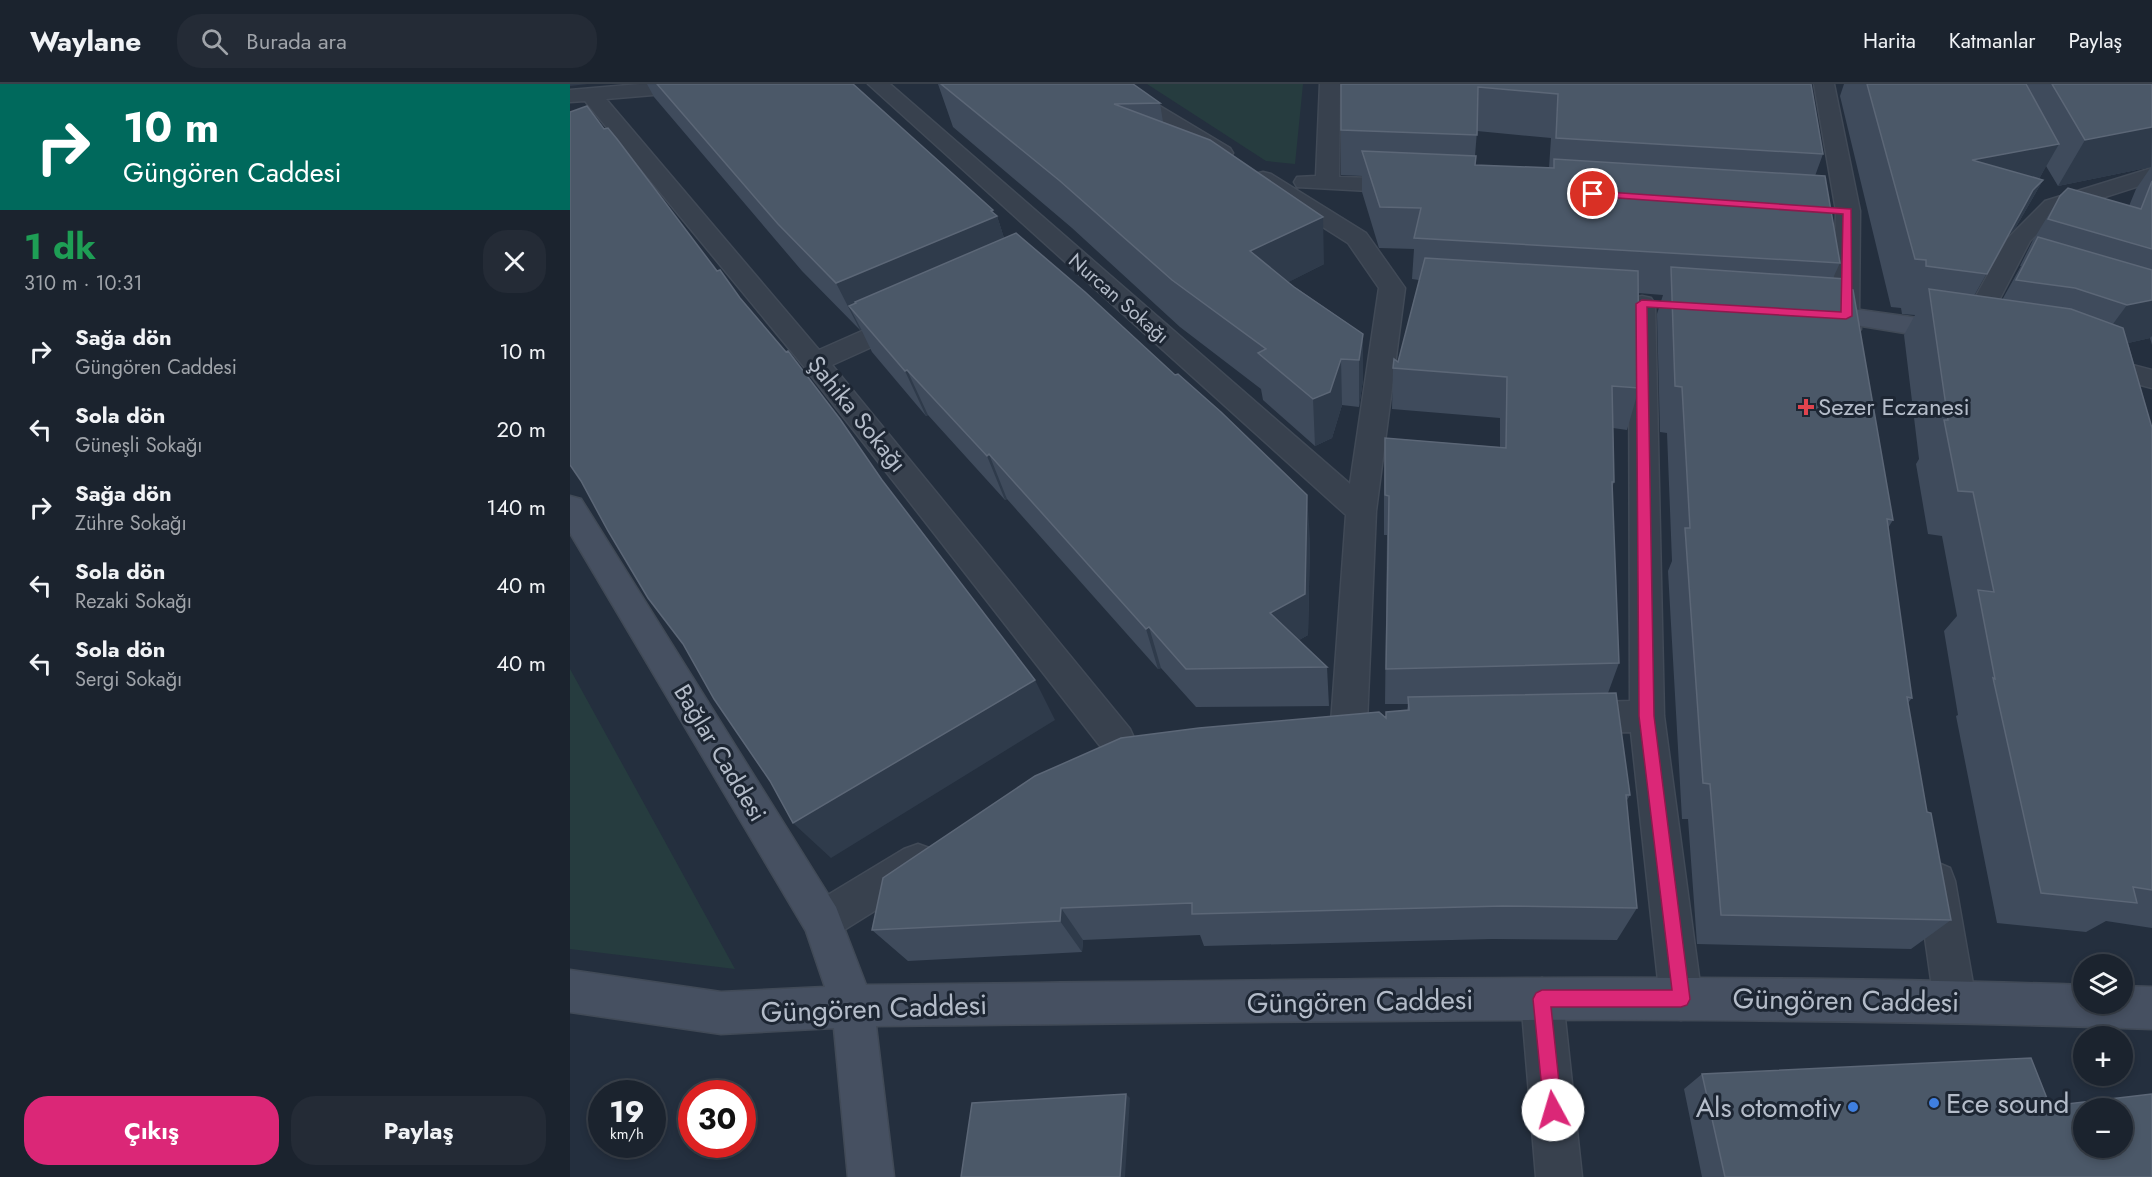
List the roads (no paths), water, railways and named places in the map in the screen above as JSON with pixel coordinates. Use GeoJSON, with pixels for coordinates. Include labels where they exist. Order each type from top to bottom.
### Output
{"type":"FeatureCollection","features":[{"type":"Feature","properties":{"kind":"street"},"geometry":{"type":"LineString","coordinates":[[580,95],[709,84]]}},
{"type":"Feature","properties":{"kind":"street","name":"Nurcan Sokağı"},"geometry":{"type":"LineString","coordinates":[[878,84],[1056,256],[1361,511]]}},
{"type":"Feature","properties":{"kind":"street"},"geometry":{"type":"LineString","coordinates":[[1108,84],[1357,238],[1404,289],[1361,511],[1332,723],[1385,722]]}},
{"type":"Feature","properties":{"kind":"street"},"geometry":{"type":"LineString","coordinates":[[1327,183],[1330,84]]}},
{"type":"Feature","properties":{"kind":"street"},"geometry":{"type":"LineString","coordinates":[[1832,86],[1820,118],[1836,210],[1835,315],[1852,351]]}},
{"type":"Feature","properties":{"kind":"street","name":"Şahika Sokağı"},"geometry":{"type":"LineString","coordinates":[[580,95],[815,362],[1133,738],[1087,759]]}},
{"type":"Feature","properties":{"kind":"street"},"geometry":{"type":"LineString","coordinates":[[1968,334],[2012,274],[2020,238],[2048,196],[2152,175]]}},
{"type":"Feature","properties":{"kind":"street"},"geometry":{"type":"LineString","coordinates":[[1265,180],[1431,187]]}},
{"type":"Feature","properties":{"kind":"street"},"geometry":{"type":"LineString","coordinates":[[1641,304],[1647,716],[1681,999]]}},
{"type":"Feature","properties":{"kind":"street"},"geometry":{"type":"LineString","coordinates":[[815,362],[925,314]]}},
{"type":"Feature","properties":{"kind":"street"},"geometry":{"type":"LineString","coordinates":[[1835,315],[2001,339]]}},
{"type":"Feature","properties":{"kind":"street"},"geometry":{"type":"LineString","coordinates":[[2073,356],[2103,367],[2152,379]]}},
{"type":"Feature","properties":{"kind":"street"},"geometry":{"type":"LineString","coordinates":[[2103,367],[2111,401]]}},
{"type":"Feature","properties":{"kind":"street","name":"Bağlar Caddesi"},"geometry":{"type":"LineString","coordinates":[[570,507],[822,921],[853,1006],[871,1177]]}},
{"type":"Feature","properties":{"kind":"street"},"geometry":{"type":"LineString","coordinates":[[1540,718],[1647,716]]}},
{"type":"Feature","properties":{"kind":"street"},"geometry":{"type":"LineString","coordinates":[[822,921],[944,846]]}},
{"type":"Feature","properties":{"kind":"street"},"geometry":{"type":"LineString","coordinates":[[1932,859],[1955,1001]]}},
{"type":"Feature","properties":{"kind":"street","name":"Güngören Caddesi"},"geometry":{"type":"LineString","coordinates":[[570,991],[721,1013],[853,1006],[1542,999],[1955,1001],[2152,1008]]}},
{"type":"Feature","properties":{"kind":"street"},"geometry":{"type":"LineString","coordinates":[[1542,999],[1559,1177]]}},
{"type":"Feature","properties":{"kind":"place","name":"Sezer Eczanesi"},"geometry":{"type":"Point","coordinates":[1806,407]}},
{"type":"Feature","properties":{"kind":"place","name":"Ece sound"},"geometry":{"type":"Point","coordinates":[1934,1103]}},
{"type":"Feature","properties":{"kind":"place","name":"Als otomotiv"},"geometry":{"type":"Point","coordinates":[1853,1107]}}]}
